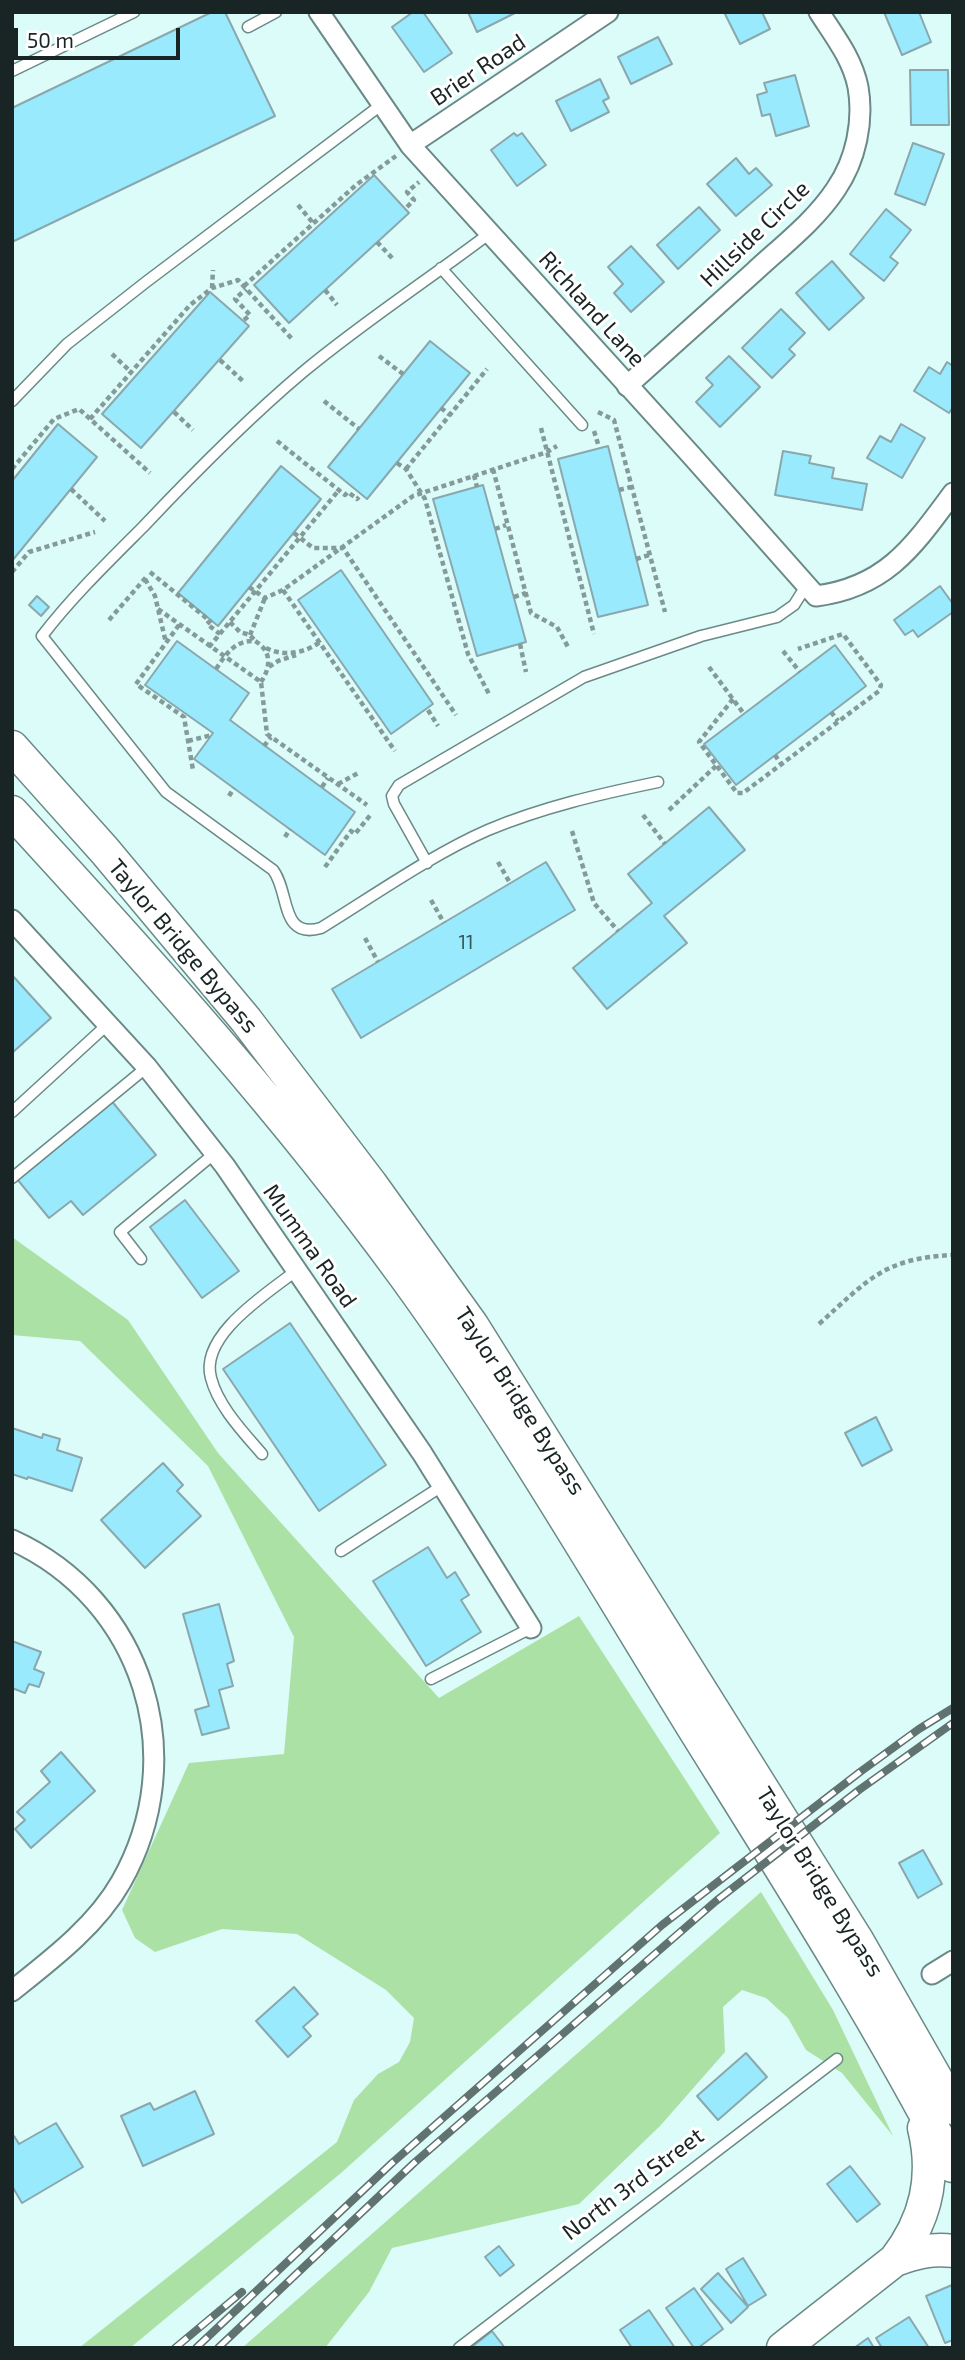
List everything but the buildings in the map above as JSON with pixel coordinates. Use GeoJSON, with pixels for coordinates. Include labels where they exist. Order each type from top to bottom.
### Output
{"type":"FeatureCollection","features":[{"type":"Feature","properties":{"kind":"main road","name":"Taylor Bridge Bypass"},"geometry":{"type":"LineString","coordinates":[[12,747],[114,861],[246,1020],[371,1184],[464,1313],[850,1929],[940,2096],[953,2165]]}},
{"type":"Feature","properties":{"kind":"main road","name":"Taylor Bridge Bypass"},"geometry":{"type":"LineString","coordinates":[[12,812],[147,960],[279,1115],[365,1224],[450,1340],[835,1954],[940,2096]]}},
{"type":"Feature","properties":{"kind":"main road"},"geometry":{"type":"LineString","coordinates":[[783,2348],[895,2260],[908,2243],[917,2225],[929,2186],[928,2142],[940,2096]]}},
{"type":"Feature","properties":{"kind":"main road"},"geometry":{"type":"LineString","coordinates":[[895,2260],[923,2251],[953,2251]]}},
{"type":"Feature","properties":{"kind":"street","name":"Richland Lane"},"geometry":{"type":"LineString","coordinates":[[319,12],[381,105],[406,148],[490,233],[806,586]]}},
{"type":"Feature","properties":{"kind":"street","name":"Brier Road"},"geometry":{"type":"LineString","coordinates":[[406,148],[608,12]]}},
{"type":"Feature","properties":{"kind":"street","name":"Hillside Circle"},"geometry":{"type":"LineString","coordinates":[[627,386],[793,236],[837,188],[851,160],[858,137],[858,87],[848,57],[819,12]]}},
{"type":"Feature","properties":{"kind":"street"},"geometry":{"type":"LineString","coordinates":[[806,586],[816,596],[842,593],[870,581],[893,565],[919,539],[953,493]]}},
{"type":"Feature","properties":{"kind":"street","name":"Mumma Road"},"geometry":{"type":"LineString","coordinates":[[12,920],[147,1067],[215,1153],[442,1486],[531,1628]]}},
{"type":"Feature","properties":{"kind":"street"},"geometry":{"type":"LineString","coordinates":[[12,1539],[69,1575],[96,1601],[129,1649],[145,1693],[153,1728],[153,1777],[145,1822],[120,1883],[82,1929],[48,1962],[12,1991]]}},
{"type":"Feature","properties":{"kind":"street"},"geometry":{"type":"LineString","coordinates":[[932,1974],[953,1961]]}},
{"type":"Feature","properties":{"kind":"lane"},"geometry":{"type":"LineString","coordinates":[[12,71],[134,12]]}},
{"type":"Feature","properties":{"kind":"lane"},"geometry":{"type":"LineString","coordinates":[[248,27],[276,12]]}},
{"type":"Feature","properties":{"kind":"lane"},"geometry":{"type":"LineString","coordinates":[[12,401],[67,344],[381,105]]}},
{"type":"Feature","properties":{"kind":"lane"},"geometry":{"type":"LineString","coordinates":[[490,233],[415,286],[304,371],[222,445],[42,636],[166,792],[273,870],[279,877],[290,918],[296,927],[312,931],[486,831],[546,808],[658,782]]}},
{"type":"Feature","properties":{"kind":"lane"},"geometry":{"type":"LineString","coordinates":[[441,268],[582,425]]}},
{"type":"Feature","properties":{"kind":"lane"},"geometry":{"type":"LineString","coordinates":[[427,863],[394,804],[392,796],[399,785],[584,677],[701,636],[777,617],[794,605],[806,586]]}},
{"type":"Feature","properties":{"kind":"lane"},"geometry":{"type":"LineString","coordinates":[[12,1112],[108,1024]]}},
{"type":"Feature","properties":{"kind":"lane"},"geometry":{"type":"LineString","coordinates":[[12,1178],[147,1067]]}},
{"type":"Feature","properties":{"kind":"lane"},"geometry":{"type":"LineString","coordinates":[[141,1259],[120,1232],[215,1153]]}},
{"type":"Feature","properties":{"kind":"lane"},"geometry":{"type":"LineString","coordinates":[[262,1454],[246,1436],[215,1390],[210,1377],[211,1353],[218,1339],[252,1305],[297,1270]]}},
{"type":"Feature","properties":{"kind":"lane"},"geometry":{"type":"LineString","coordinates":[[341,1551],[442,1486]]}},
{"type":"Feature","properties":{"kind":"lane"},"geometry":{"type":"LineString","coordinates":[[431,1679],[531,1628]]}},
{"type":"Feature","properties":{"kind":"lane","name":"North 3rd Street"},"geometry":{"type":"LineString","coordinates":[[459,2348],[837,2059]]}},
{"type":"Feature","properties":{"kind":"path"},"geometry":{"type":"LineString","coordinates":[[244,320],[250,315],[235,299],[245,287],[356,184],[406,148]]}},
{"type":"Feature","properties":{"kind":"path"},"geometry":{"type":"LineString","coordinates":[[407,207],[414,200],[407,192],[419,181]]}},
{"type":"Feature","properties":{"kind":"path"},"geometry":{"type":"LineString","coordinates":[[298,205],[313,223]]}},
{"type":"Feature","properties":{"kind":"path"},"geometry":{"type":"LineString","coordinates":[[377,242],[394,260]]}},
{"type":"Feature","properties":{"kind":"path"},"geometry":{"type":"LineString","coordinates":[[212,288],[214,270]]}},
{"type":"Feature","properties":{"kind":"path"},"geometry":{"type":"LineString","coordinates":[[90,419],[190,305],[212,288],[238,280],[293,340]]}},
{"type":"Feature","properties":{"kind":"path"},"geometry":{"type":"LineString","coordinates":[[325,290],[337,305]]}},
{"type":"Feature","properties":{"kind":"path"},"geometry":{"type":"LineString","coordinates":[[112,354],[131,372]]}},
{"type":"Feature","properties":{"kind":"path"},"geometry":{"type":"LineString","coordinates":[[379,356],[403,374]]}},
{"type":"Feature","properties":{"kind":"path"},"geometry":{"type":"LineString","coordinates":[[220,359],[244,382]]}},
{"type":"Feature","properties":{"kind":"path"},"geometry":{"type":"LineString","coordinates":[[406,469],[487,369]]}},
{"type":"Feature","properties":{"kind":"path"},"geometry":{"type":"LineString","coordinates":[[324,401],[359,429]]}},
{"type":"Feature","properties":{"kind":"path"},"geometry":{"type":"LineString","coordinates":[[441,408],[450,415]]}},
{"type":"Feature","properties":{"kind":"path"},"geometry":{"type":"LineString","coordinates":[[12,469],[54,419],[79,409],[150,473]]}},
{"type":"Feature","properties":{"kind":"path"},"geometry":{"type":"LineString","coordinates":[[174,412],[193,430]]}},
{"type":"Feature","properties":{"kind":"path"},"geometry":{"type":"LineString","coordinates":[[598,412],[614,420],[665,612]]}},
{"type":"Feature","properties":{"kind":"path"},"geometry":{"type":"LineString","coordinates":[[541,428],[594,634]]}},
{"type":"Feature","properties":{"kind":"path"},"geometry":{"type":"LineString","coordinates":[[277,441],[345,495],[348,492],[357,499],[359,497]]}},
{"type":"Feature","properties":{"kind":"path"},"geometry":{"type":"LineString","coordinates":[[250,635],[265,598],[283,590],[413,496],[547,452],[557,446]]}},
{"type":"Feature","properties":{"kind":"path"},"geometry":{"type":"LineString","coordinates":[[397,463],[406,469],[422,493],[468,654],[489,694]]}},
{"type":"Feature","properties":{"kind":"path"},"geometry":{"type":"LineString","coordinates":[[493,469],[531,613],[557,627],[568,647]]}},
{"type":"Feature","properties":{"kind":"path"},"geometry":{"type":"LineString","coordinates":[[474,475],[477,486]]}},
{"type":"Feature","properties":{"kind":"path"},"geometry":{"type":"LineString","coordinates":[[619,490],[631,487]]}},
{"type":"Feature","properties":{"kind":"path"},"geometry":{"type":"LineString","coordinates":[[71,489],[105,521]]}},
{"type":"Feature","properties":{"kind":"path"},"geometry":{"type":"LineString","coordinates":[[209,647],[339,489]]}},
{"type":"Feature","properties":{"kind":"path"},"geometry":{"type":"LineString","coordinates":[[495,529],[506,525]]}},
{"type":"Feature","properties":{"kind":"path"},"geometry":{"type":"LineString","coordinates":[[12,572],[29,552],[95,532]]}},
{"type":"Feature","properties":{"kind":"path"},"geometry":{"type":"LineString","coordinates":[[294,533],[313,548],[343,548]]}},
{"type":"Feature","properties":{"kind":"path"},"geometry":{"type":"LineString","coordinates":[[437,544],[445,542]]}},
{"type":"Feature","properties":{"kind":"path"},"geometry":{"type":"LineString","coordinates":[[343,548],[456,715]]}},
{"type":"Feature","properties":{"kind":"path"},"geometry":{"type":"LineString","coordinates":[[636,559],[649,555]]}},
{"type":"Feature","properties":{"kind":"path"},"geometry":{"type":"LineString","coordinates":[[148,575],[166,643]]}},
{"type":"Feature","properties":{"kind":"path"},"geometry":{"type":"LineString","coordinates":[[108,621],[148,575]]}},
{"type":"Feature","properties":{"kind":"path"},"geometry":{"type":"LineString","coordinates":[[148,575],[209,621],[207,624],[220,634]]}},
{"type":"Feature","properties":{"kind":"path"},"geometry":{"type":"LineString","coordinates":[[249,587],[265,598]]}},
{"type":"Feature","properties":{"kind":"path"},"geometry":{"type":"LineString","coordinates":[[283,590],[395,751]]}},
{"type":"Feature","properties":{"kind":"path"},"geometry":{"type":"LineString","coordinates":[[514,597],[526,593]]}},
{"type":"Feature","properties":{"kind":"path"},"geometry":{"type":"LineString","coordinates":[[158,609],[261,682]]}},
{"type":"Feature","properties":{"kind":"path"},"geometry":{"type":"LineString","coordinates":[[456,611],[463,609]]}},
{"type":"Feature","properties":{"kind":"path"},"geometry":{"type":"LineString","coordinates":[[230,622],[240,632],[250,635],[254,641],[272,651],[303,652]]}},
{"type":"Feature","properties":{"kind":"path"},"geometry":{"type":"LineString","coordinates":[[179,625],[136,684],[183,714],[193,770]]}},
{"type":"Feature","properties":{"kind":"path"},"geometry":{"type":"LineString","coordinates":[[239,643],[240,632]]}},
{"type":"Feature","properties":{"kind":"path"},"geometry":{"type":"LineString","coordinates":[[733,699],[699,742],[737,793],[743,793],[879,691],[881,685],[843,634],[799,649]]}},
{"type":"Feature","properties":{"kind":"path"},"geometry":{"type":"LineString","coordinates":[[216,669],[239,643],[254,641]]}},
{"type":"Feature","properties":{"kind":"path"},"geometry":{"type":"LineString","coordinates":[[320,642],[269,667],[261,682],[267,734],[367,805]]}},
{"type":"Feature","properties":{"kind":"path"},"geometry":{"type":"LineString","coordinates":[[520,644],[526,672]]}},
{"type":"Feature","properties":{"kind":"path"},"geometry":{"type":"LineString","coordinates":[[260,645],[267,654],[269,667]]}},
{"type":"Feature","properties":{"kind":"path"},"geometry":{"type":"LineString","coordinates":[[783,652],[800,671]]}},
{"type":"Feature","properties":{"kind":"path"},"geometry":{"type":"LineString","coordinates":[[709,667],[744,714]]}},
{"type":"Feature","properties":{"kind":"path"},"geometry":{"type":"LineString","coordinates":[[428,710],[438,726]]}},
{"type":"Feature","properties":{"kind":"path"},"geometry":{"type":"LineString","coordinates":[[831,712],[838,721]]}},
{"type":"Feature","properties":{"kind":"path"},"geometry":{"type":"LineString","coordinates":[[188,740],[212,735]]}},
{"type":"Feature","properties":{"kind":"path"},"geometry":{"type":"LineString","coordinates":[[264,746],[271,737]]}},
{"type":"Feature","properties":{"kind":"path"},"geometry":{"type":"LineString","coordinates":[[775,755],[781,764]]}},
{"type":"Feature","properties":{"kind":"path"},"geometry":{"type":"LineString","coordinates":[[669,810],[716,766]]}},
{"type":"Feature","properties":{"kind":"path"},"geometry":{"type":"LineString","coordinates":[[338,784],[360,772]]}},
{"type":"Feature","properties":{"kind":"path"},"geometry":{"type":"LineString","coordinates":[[322,788],[328,778]]}},
{"type":"Feature","properties":{"kind":"path"},"geometry":{"type":"LineString","coordinates":[[229,796],[234,788]]}},
{"type":"Feature","properties":{"kind":"path"},"geometry":{"type":"LineString","coordinates":[[325,867],[351,831],[355,834],[372,813]]}},
{"type":"Feature","properties":{"kind":"path"},"geometry":{"type":"LineString","coordinates":[[643,815],[665,844]]}},
{"type":"Feature","properties":{"kind":"path"},"geometry":{"type":"LineString","coordinates":[[285,837],[290,829]]}},
{"type":"Feature","properties":{"kind":"path"},"geometry":{"type":"LineString","coordinates":[[572,831],[594,903],[618,931]]}},
{"type":"Feature","properties":{"kind":"path"},"geometry":{"type":"LineString","coordinates":[[498,862],[510,883]]}},
{"type":"Feature","properties":{"kind":"path"},"geometry":{"type":"LineString","coordinates":[[431,900],[444,923]]}},
{"type":"Feature","properties":{"kind":"path"},"geometry":{"type":"LineString","coordinates":[[365,938],[378,962]]}},
{"type":"Feature","properties":{"kind":"path"},"geometry":{"type":"LineString","coordinates":[[819,1324],[866,1282],[891,1266],[925,1257],[953,1255]]}},
{"type":"Feature","properties":{"kind":"green space"},"geometry":{"type":"Polygon","coordinates":[[[12,1237],[128,1320],[218,1453],[439,1698],[579,1616],[720,1833],[341,2173],[130,2348],[79,2348],[337,2142],[354,2100],[378,2074],[399,2062],[410,2042],[414,2018],[386,1990],[297,1934],[222,1929],[155,1952],[135,1938],[122,1910],[189,1763],[284,1754],[294,1637],[208,1466],[80,1341],[12,1335],[12,1237]]]}},
{"type":"Feature","properties":{"kind":"green space"},"geometry":{"type":"Polygon","coordinates":[[[761,1892],[833,2010],[893,2136],[842,2073],[806,2050],[788,2018],[766,1998],[742,1990],[723,2007],[725,2052],[660,2126],[579,2204],[392,2248],[369,2292],[325,2348],[242,2348],[761,1892]]]}},
{"type":"Feature","properties":{"kind":"railway"},"geometry":{"type":"LineString","coordinates":[[196,2348],[392,2163],[662,1925],[860,1772],[953,1708]]}},
{"type":"Feature","properties":{"kind":"railway"},"geometry":{"type":"LineString","coordinates":[[218,2348],[414,2163],[716,1901],[859,1790],[953,1723]]}},
{"type":"Feature","properties":{"kind":"railway"},"geometry":{"type":"LineString","coordinates":[[175,2348],[242,2292]]}}]}
